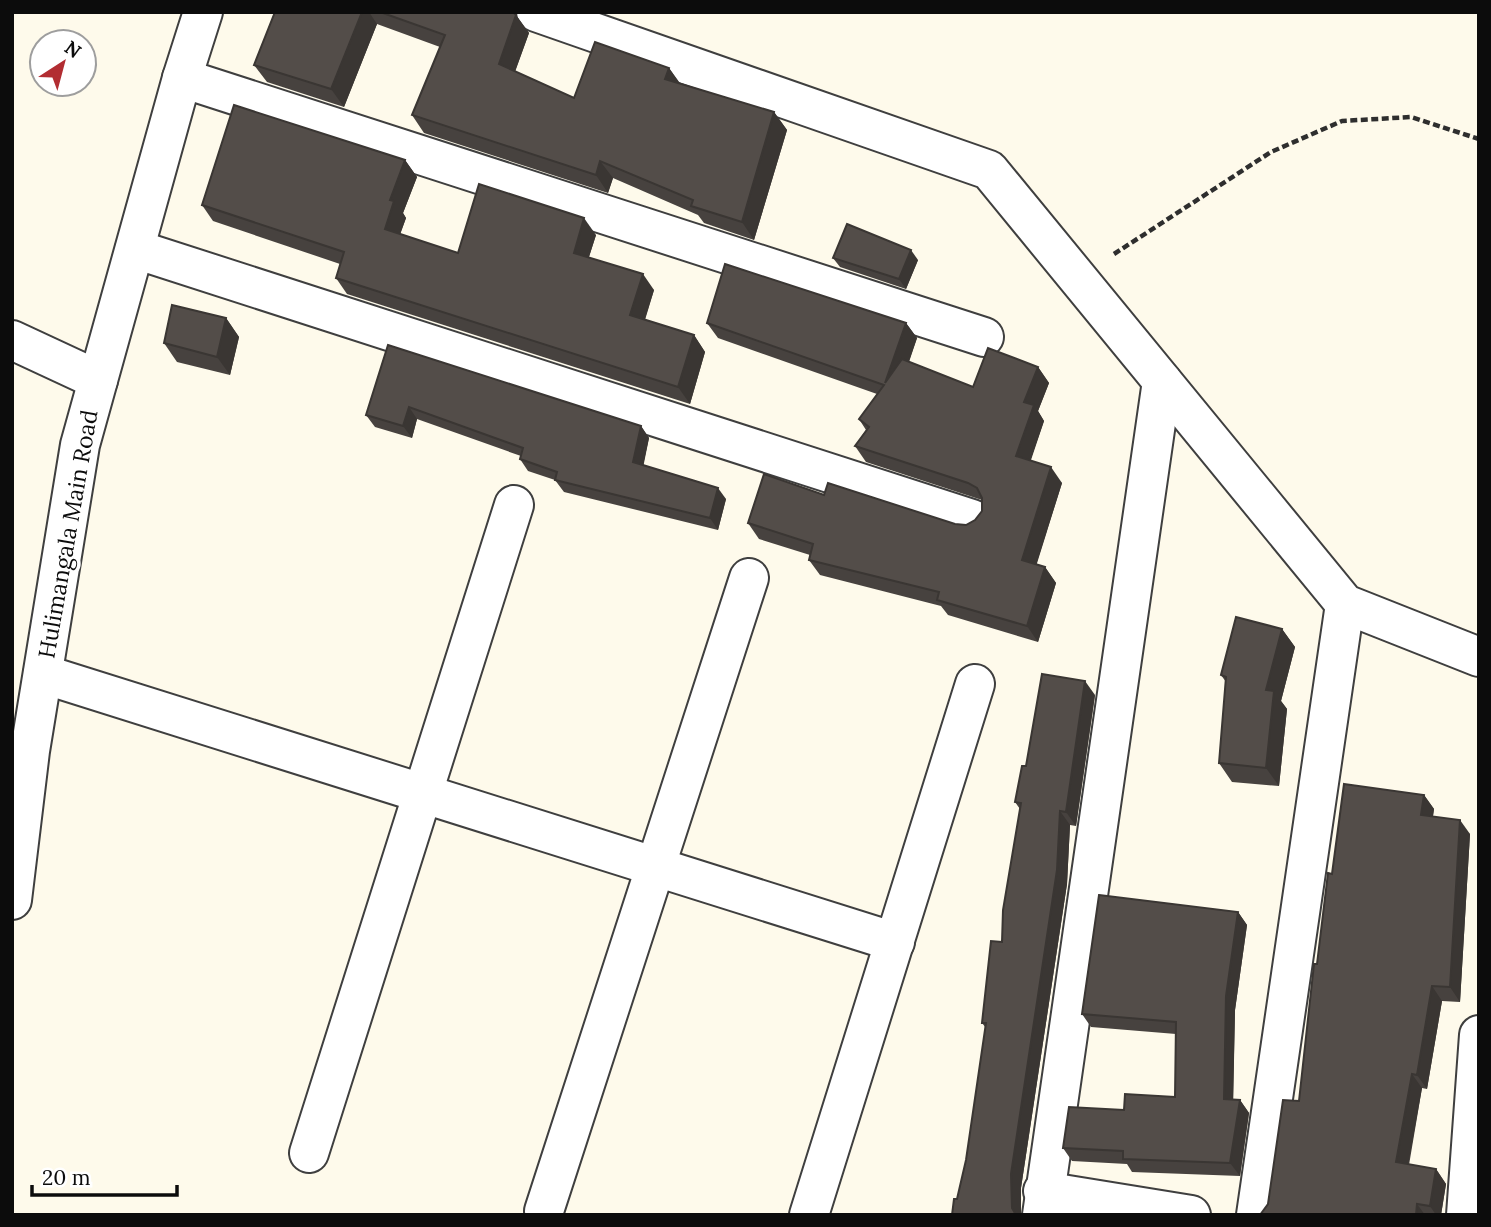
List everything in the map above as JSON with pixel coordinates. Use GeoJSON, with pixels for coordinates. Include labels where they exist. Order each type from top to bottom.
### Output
{"type":"FeatureCollection","features":[{"type":"Feature","properties":{"kind":"street","name":"Hulimangala Main Road"},"geometry":{"type":"LineString","coordinates":[[12,900],[21,745],[43,674],[80,445],[182,78],[203,12]]}},
{"type":"Feature","properties":{"kind":"street"},"geometry":{"type":"LineString","coordinates":[[536,12],[989,170],[1345,604],[1479,657]]}},
{"type":"Feature","properties":{"kind":"street"},"geometry":{"type":"LineString","coordinates":[[182,78],[984,337]]}},
{"type":"Feature","properties":{"kind":"street"},"geometry":{"type":"LineString","coordinates":[[135,249],[972,519]]}},
{"type":"Feature","properties":{"kind":"street"},"geometry":{"type":"LineString","coordinates":[[12,340],[98,380]]}},
{"type":"Feature","properties":{"kind":"street"},"geometry":{"type":"LineString","coordinates":[[1162,381],[1043,1203],[1191,1215]]}},
{"type":"Feature","properties":{"kind":"street"},"geometry":{"type":"LineString","coordinates":[[309,1153],[514,505]]}},
{"type":"Feature","properties":{"kind":"street"},"geometry":{"type":"LineString","coordinates":[[544,1211],[749,578]]}},
{"type":"Feature","properties":{"kind":"street"},"geometry":{"type":"LineString","coordinates":[[1256,1215],[1345,604]]}},
{"type":"Feature","properties":{"kind":"street"},"geometry":{"type":"LineString","coordinates":[[43,674],[895,942]]}},
{"type":"Feature","properties":{"kind":"street"},"geometry":{"type":"LineString","coordinates":[[809,1215],[975,684]]}},
{"type":"Feature","properties":{"kind":"street"},"geometry":{"type":"LineString","coordinates":[[1466,1215],[1479,1035]]}},
{"type":"Feature","properties":{"kind":"path"},"geometry":{"type":"LineString","coordinates":[[1079,277],[1271,152],[1342,121],[1411,117],[1479,139]]}},
{"type":"Feature","properties":{"kind":"building"},"geometry":{"type":"Polygon","coordinates":[[[275,12],[362,12],[331,89],[254,65],[275,12]]]}},
{"type":"Feature","properties":{"kind":"building"},"geometry":{"type":"Polygon","coordinates":[[[380,12],[513,12],[516,15],[499,64],[574,98],[595,42],[669,68],[665,79],[774,112],[742,222],[691,206],[693,200],[600,161],[596,175],[412,115],[445,35],[380,12]]]}},
{"type":"Feature","properties":{"kind":"building"},"geometry":{"type":"Polygon","coordinates":[[[234,105],[405,160],[390,200],[394,201],[385,229],[458,253],[479,184],[584,218],[574,253],[643,274],[630,315],[694,335],[678,387],[336,278],[344,252],[202,205],[234,105]]]}},
{"type":"Feature","properties":{"kind":"building"},"geometry":{"type":"Polygon","coordinates":[[[847,224],[911,250],[899,279],[833,258],[847,224]]]}},
{"type":"Feature","properties":{"kind":"building"},"geometry":{"type":"Polygon","coordinates":[[[725,264],[906,323],[885,383],[902,359],[973,387],[988,348],[1038,367],[1024,402],[1034,405],[1016,456],[1051,467],[1022,560],[1045,567],[1027,626],[937,600],[939,592],[809,560],[813,544],[748,523],[764,474],[824,495],[828,483],[955,524],[966,525],[975,520],[982,511],[982,498],[977,488],[968,483],[855,446],[869,427],[859,419],[884,385],[707,323],[725,264]]]}},
{"type":"Feature","properties":{"kind":"building"},"geometry":{"type":"Polygon","coordinates":[[[172,305],[226,318],[217,357],[164,343],[172,305]]]}},
{"type":"Feature","properties":{"kind":"building"},"geometry":{"type":"Polygon","coordinates":[[[388,345],[641,426],[633,462],[718,488],[710,518],[555,480],[557,472],[520,459],[523,448],[409,407],[403,426],[366,415],[388,345]]]}},
{"type":"Feature","properties":{"kind":"building"},"geometry":{"type":"Polygon","coordinates":[[[1236,617],[1282,629],[1266,690],[1274,691],[1266,768],[1219,763],[1226,677],[1221,675],[1236,617]]]}},
{"type":"Feature","properties":{"kind":"building"},"geometry":{"type":"Polygon","coordinates":[[[1042,674],[1085,681],[1066,812],[1060,811],[1057,870],[1011,1174],[1012,1208],[1016,1215],[952,1215],[966,1160],[986,1023],[982,1023],[991,941],[1002,942],[1003,910],[1021,803],[1015,802],[1022,766],[1026,766],[1042,674]]]}},
{"type":"Feature","properties":{"kind":"building"},"geometry":{"type":"Polygon","coordinates":[[[1344,784],[1424,795],[1421,815],[1460,820],[1450,987],[1432,986],[1417,1075],[1412,1074],[1396,1162],[1436,1169],[1430,1206],[1417,1204],[1416,1215],[1260,1215],[1268,1204],[1283,1100],[1299,1101],[1314,964],[1317,964],[1328,873],[1332,874],[1344,784]]]}},
{"type":"Feature","properties":{"kind":"building"},"geometry":{"type":"Polygon","coordinates":[[[1099,895],[1238,912],[1226,996],[1224,1099],[1240,1100],[1230,1163],[1123,1159],[1123,1151],[1063,1148],[1069,1107],[1124,1110],[1125,1094],[1175,1097],[1176,1022],[1082,1014],[1099,895]]]}}]}
